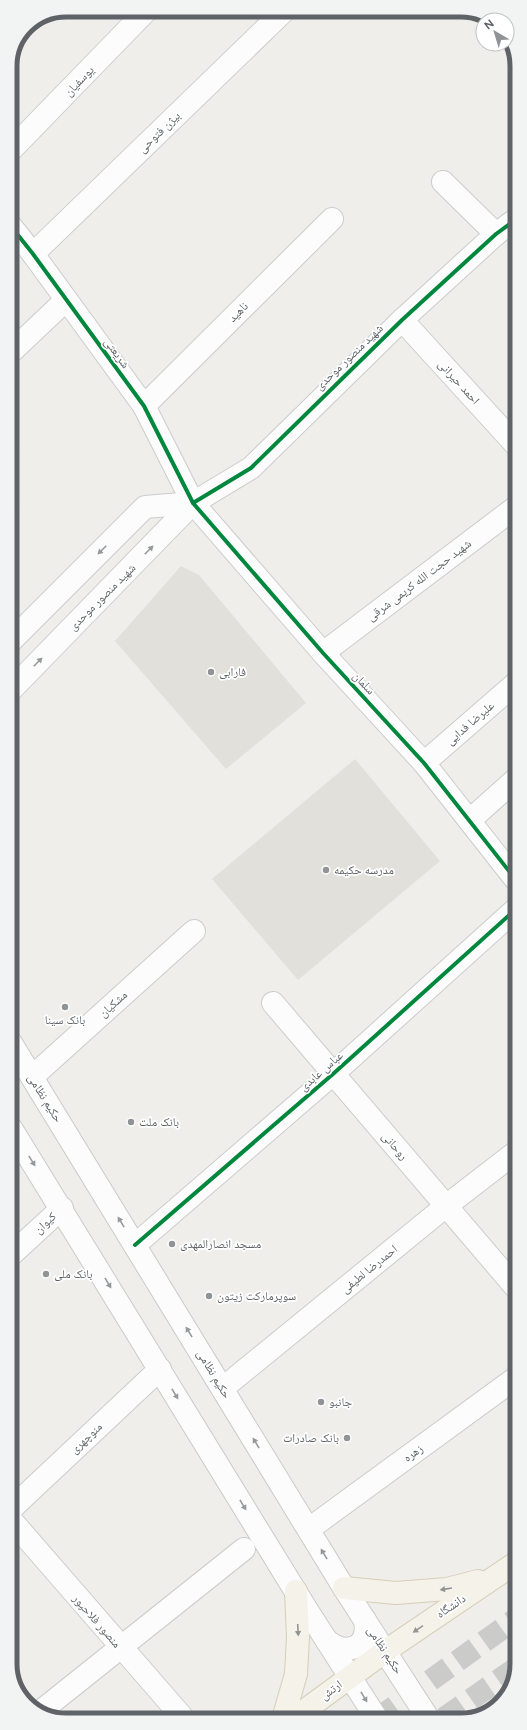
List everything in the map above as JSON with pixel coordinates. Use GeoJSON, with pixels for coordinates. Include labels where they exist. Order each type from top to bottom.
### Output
{"type":"FeatureCollection","features":[{"type":"Feature","properties":{"kind":"main road","name":"دانشگاه"},"geometry":{"type":"LineString","coordinates":[[350,1676],[510,1567]]}},
{"type":"Feature","properties":{"kind":"main road"},"geometry":{"type":"LineString","coordinates":[[344,1588],[396,1593],[447,1589],[497,1576]]}},
{"type":"Feature","properties":{"kind":"main road"},"geometry":{"type":"LineString","coordinates":[[286,1713],[296,1674],[298,1637],[296,1591]]}},
{"type":"Feature","properties":{"kind":"main road","name":"ارتش"},"geometry":{"type":"LineString","coordinates":[[301,1713],[350,1676]]}},
{"type":"Feature","properties":{"kind":"street","name":"یوسفیان"},"geometry":{"type":"LineString","coordinates":[[17,144],[140,17]]}},
{"type":"Feature","properties":{"kind":"street","name":"بیژن فتوحی"},"geometry":{"type":"LineString","coordinates":[[33,254],[278,17]]}},
{"type":"Feature","properties":{"kind":"street"},"geometry":{"type":"LineString","coordinates":[[444,182],[496,234]]}},
{"type":"Feature","properties":{"kind":"street","name":"ناهید"},"geometry":{"type":"LineString","coordinates":[[144,406],[332,219]]}},
{"type":"Feature","properties":{"kind":"street","name":"شهید منصور موحدی"},"geometry":{"type":"LineString","coordinates":[[17,684],[194,503],[251,468],[402,320],[496,234],[510,224]]}},
{"type":"Feature","properties":{"kind":"street","name":"شریعتی"},"geometry":{"type":"LineString","coordinates":[[17,234],[144,406],[194,503]]}},
{"type":"Feature","properties":{"kind":"street"},"geometry":{"type":"LineString","coordinates":[[17,346],[66,300]]}},
{"type":"Feature","properties":{"kind":"street","name":"احمد حیرانی"},"geometry":{"type":"LineString","coordinates":[[402,320],[510,438]]}},
{"type":"Feature","properties":{"kind":"street","name":"شهید منصور موحدی"},"geometry":{"type":"LineString","coordinates":[[17,635],[145,507],[194,503]]}},
{"type":"Feature","properties":{"kind":"street","name":"سلمان"},"geometry":{"type":"LineString","coordinates":[[194,503],[323,653],[424,763],[510,872]]}},
{"type":"Feature","properties":{"kind":"street","name":"شهید حجت الله کریمی شرقی"},"geometry":{"type":"LineString","coordinates":[[323,653],[510,512]]}},
{"type":"Feature","properties":{"kind":"street","name":"علیرضا فدایی"},"geometry":{"type":"LineString","coordinates":[[424,763],[510,688]]}},
{"type":"Feature","properties":{"kind":"street"},"geometry":{"type":"LineString","coordinates":[[470,820],[510,784]]}},
{"type":"Feature","properties":{"kind":"street","name":"عباس عابدی"},"geometry":{"type":"LineString","coordinates":[[135,1245],[333,1074],[510,914]]}},
{"type":"Feature","properties":{"kind":"street","name":"مشکیان"},"geometry":{"type":"LineString","coordinates":[[32,1078],[194,931]]}},
{"type":"Feature","properties":{"kind":"street","name":"روحانی"},"geometry":{"type":"LineString","coordinates":[[273,1003],[510,1281]]}},
{"type":"Feature","properties":{"kind":"street","name":"حکیم نظامی"},"geometry":{"type":"LineString","coordinates":[[17,1053],[344,1588],[424,1711]]}},
{"type":"Feature","properties":{"kind":"street"},"geometry":{"type":"LineString","coordinates":[[17,1137],[62,1208],[160,1369],[253,1542],[296,1591],[373,1713]]}},
{"type":"Feature","properties":{"kind":"street","name":"احمدرضا لطیفی"},"geometry":{"type":"LineString","coordinates":[[223,1388],[446,1206],[510,1157]]}},
{"type":"Feature","properties":{"kind":"street","name":"کیوان"},"geometry":{"type":"LineString","coordinates":[[17,1249],[62,1208]]}},
{"type":"Feature","properties":{"kind":"street","name":"منوچهری"},"geometry":{"type":"LineString","coordinates":[[17,1503],[160,1369]]}},
{"type":"Feature","properties":{"kind":"street","name":"زهره"},"geometry":{"type":"LineString","coordinates":[[308,1529],[510,1382]]}},
{"type":"Feature","properties":{"kind":"street","name":"منصور فلاحپور"},"geometry":{"type":"LineString","coordinates":[[17,1527],[179,1713]]}},
{"type":"Feature","properties":{"kind":"street"},"geometry":{"type":"LineString","coordinates":[[45,1708],[253,1542]]}},
{"type":"Feature","properties":{"kind":"street"},"geometry":{"type":"LineString","coordinates":[[327,1641],[336,1647],[346,1650],[356,1647],[364,1640],[367,1630],[365,1620]]}},
{"type":"Feature","properties":{"kind":"shaded area","name":"فارابی"},"geometry":{"type":"Polygon","coordinates":[[[181,566],[199,575],[306,703],[226,769],[115,641],[181,566]]]}},
{"type":"Feature","properties":{"kind":"shaded area","name":"مدرسه حکیمه"},"geometry":{"type":"Polygon","coordinates":[[[355,759],[440,861],[298,980],[212,879],[355,759]]]}},
{"type":"Feature","properties":{"kind":"tunnel"},"geometry":{"type":"LineString","coordinates":[[385,1713],[510,1623]]}},
{"type":"Feature","properties":{"kind":"tunnel"},"geometry":{"type":"LineString","coordinates":[[451,1713],[509,1673]]}},
{"type":"Feature","properties":{"kind":"cycle path"},"geometry":{"type":"LineString","coordinates":[[193,503],[251,468],[402,320],[496,234],[510,224]]}},
{"type":"Feature","properties":{"kind":"cycle path"},"geometry":{"type":"LineString","coordinates":[[17,234],[144,406],[193,503],[323,653],[424,763],[510,872]]}},
{"type":"Feature","properties":{"kind":"cycle path"},"geometry":{"type":"LineString","coordinates":[[135,1245],[333,1074],[510,914]]}},
{"type":"Feature","properties":{"kind":"place","name":"فارابی"},"geometry":{"type":"Point","coordinates":[211,672]}},
{"type":"Feature","properties":{"kind":"place","name":"مدرسه حکیمه"},"geometry":{"type":"Point","coordinates":[326,870]}},
{"type":"Feature","properties":{"kind":"place","name":"بانک سینا"},"geometry":{"type":"Point","coordinates":[65,1007]}},
{"type":"Feature","properties":{"kind":"place","name":"بانک ملت"},"geometry":{"type":"Point","coordinates":[131,1122]}},
{"type":"Feature","properties":{"kind":"place","name":"مسجد انصارالمهدی"},"geometry":{"type":"Point","coordinates":[172,1244]}},
{"type":"Feature","properties":{"kind":"place","name":"بانک ملی"},"geometry":{"type":"Point","coordinates":[46,1274]}},
{"type":"Feature","properties":{"kind":"place","name":"سوپرمارکت زیتون"},"geometry":{"type":"Point","coordinates":[209,1296]}},
{"type":"Feature","properties":{"kind":"place","name":"جانبو"},"geometry":{"type":"Point","coordinates":[321,1402]}},
{"type":"Feature","properties":{"kind":"place","name":"بانک صادرات"},"geometry":{"type":"Point","coordinates":[347,1438]}}]}
